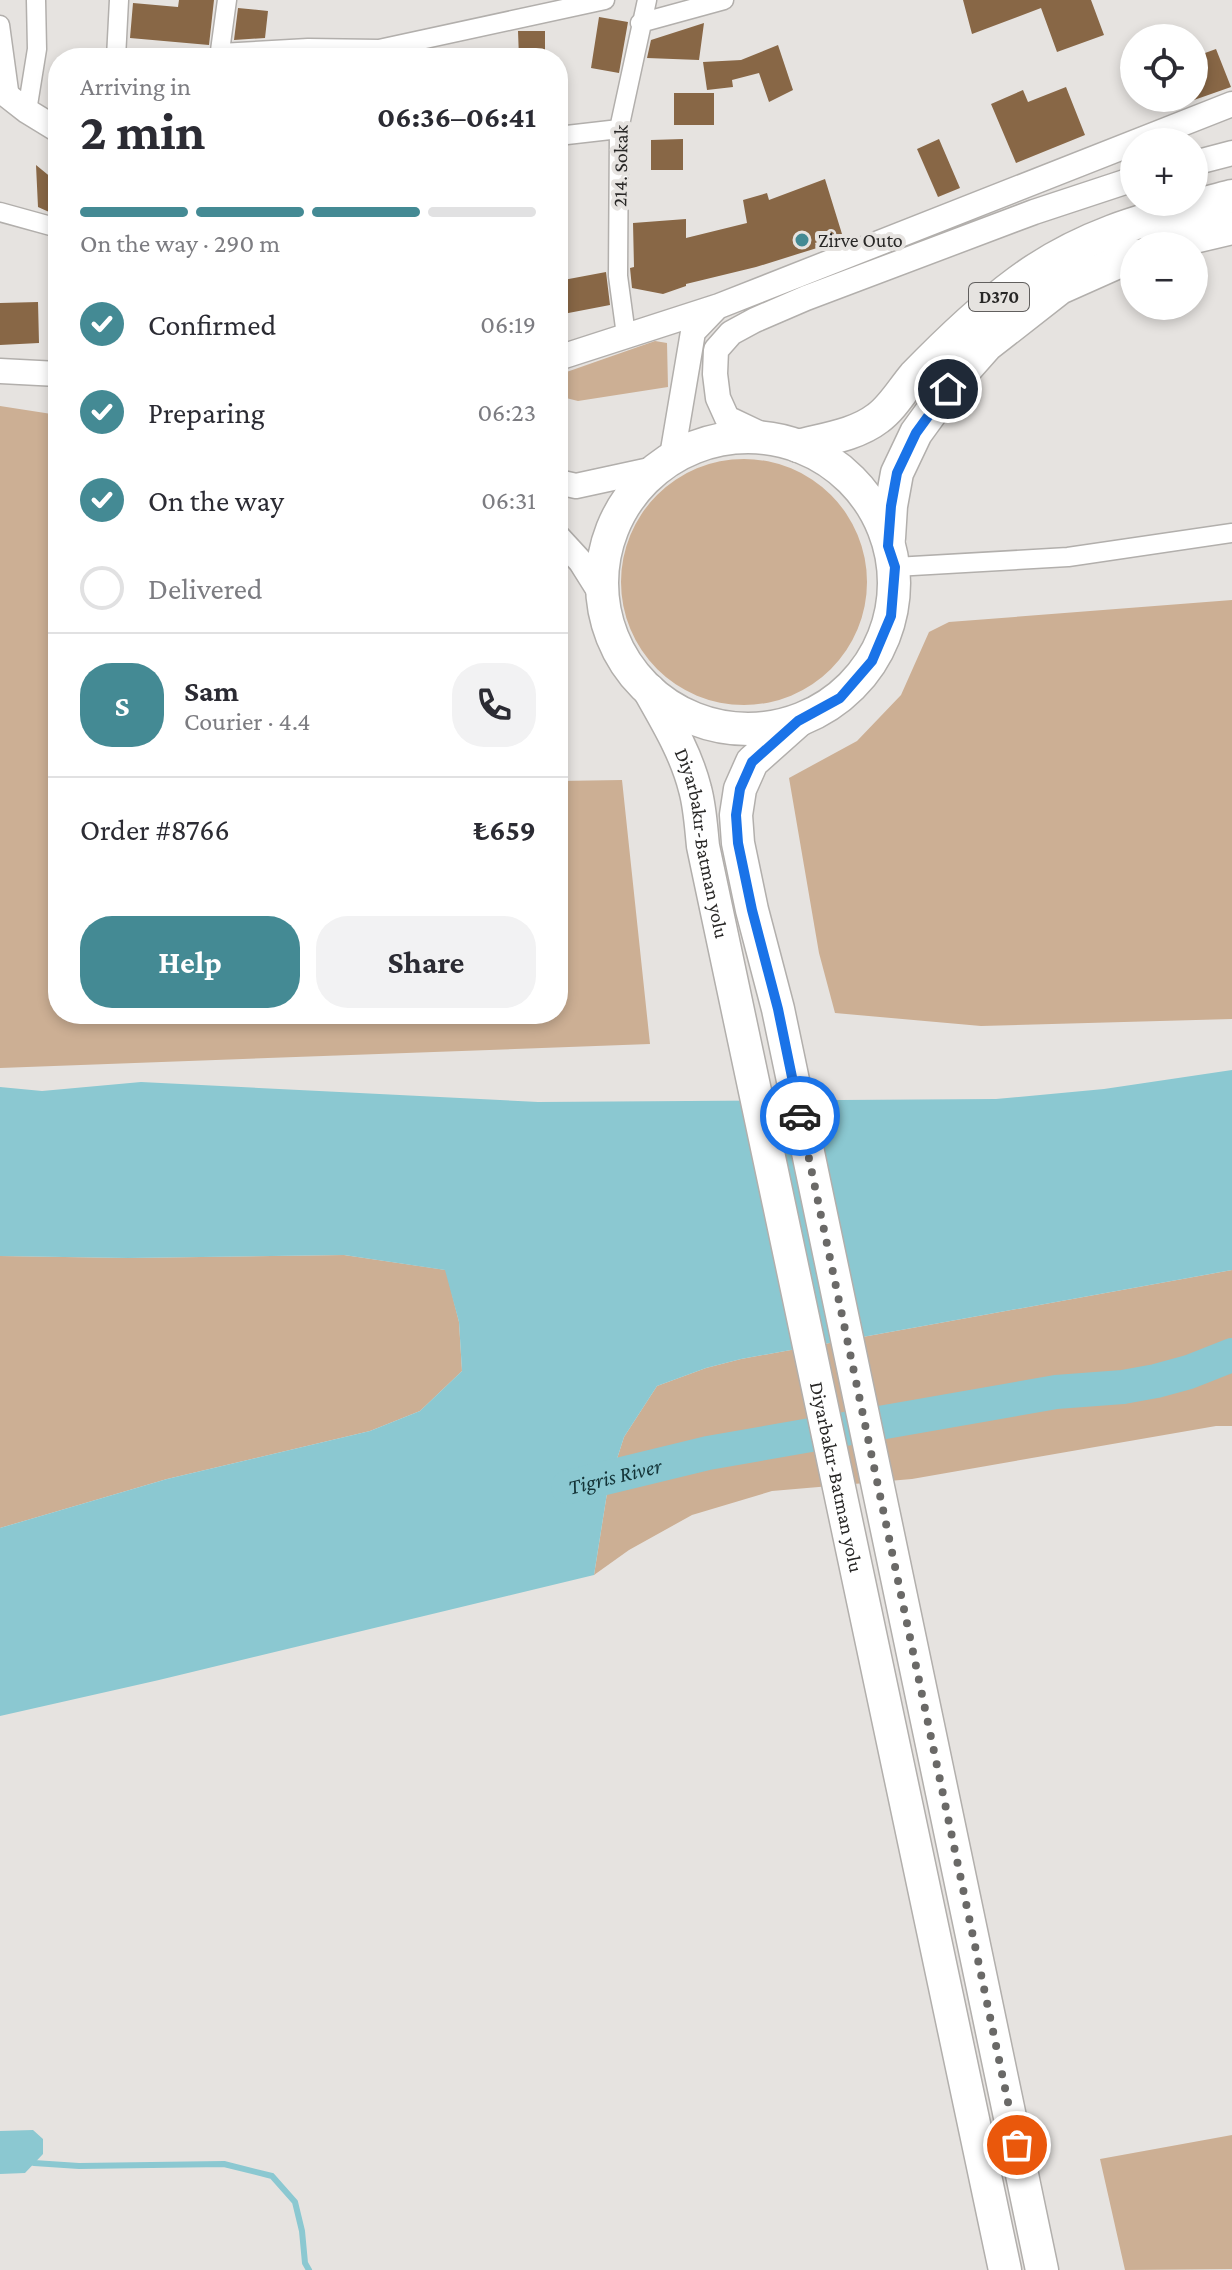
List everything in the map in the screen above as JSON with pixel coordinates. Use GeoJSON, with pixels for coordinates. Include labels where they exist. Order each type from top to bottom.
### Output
{"type":"FeatureCollection","features":[{"type":"Feature","properties":{"kind":"highway","name":"D370"},"geometry":{"type":"LineString","coordinates":[[798,446],[852,432],[879,417],[964,324],[1019,281],[1079,244],[1137,221],[1232,196]]}},
{"type":"Feature","properties":{"kind":"highway"},"geometry":{"type":"LineString","coordinates":[[1208,234],[1232,228]]}},
{"type":"Feature","properties":{"kind":"highway","name":"D370"},"geometry":{"type":"LineString","coordinates":[[892,556],[891,506],[897,473],[916,433],[948,389],[987,345],[1060,288],[1120,261]]}},
{"type":"Feature","properties":{"kind":"highway"},"geometry":{"type":"LineString","coordinates":[[767,437],[798,446],[814,452],[854,480],[881,520],[892,556],[891,616],[872,661],[840,698],[798,721],[750,730],[703,723],[660,702],[626,667],[606,624],[600,576],[610,529],[635,488],[666,462],[718,439],[767,437]]}},
{"type":"Feature","properties":{"kind":"highway","name":"Diyarbakır-Batman yolu"},"geometry":{"type":"LineString","coordinates":[[649,690],[686,759],[696,791],[703,846],[1005,2270]]}},
{"type":"Feature","properties":{"kind":"highway","name":"Diyarbakır-Batman yolu"},"geometry":{"type":"LineString","coordinates":[[798,721],[752,762],[740,789],[736,815],[738,843],[778,1009],[1042,2270]]}},
{"type":"Feature","properties":{"kind":"street"},"geometry":{"type":"LineString","coordinates":[[12,100],[37,49],[36,0]]}},
{"type":"Feature","properties":{"kind":"street"},"geometry":{"type":"LineString","coordinates":[[117,48],[119,0]]}},
{"type":"Feature","properties":{"kind":"street"},"geometry":{"type":"LineString","coordinates":[[220,48],[227,0]]}},
{"type":"Feature","properties":{"kind":"street"},"geometry":{"type":"LineString","coordinates":[[384,48],[605,0]]}},
{"type":"Feature","properties":{"kind":"street","name":"214. Sokak"},"geometry":{"type":"LineString","coordinates":[[626,335],[618,276],[619,129],[647,0]]}},
{"type":"Feature","properties":{"kind":"street"},"geometry":{"type":"LineString","coordinates":[[640,23],[724,0]]}},
{"type":"Feature","properties":{"kind":"street"},"geometry":{"type":"LineString","coordinates":[[0,25],[12,100],[48,128]]}},
{"type":"Feature","properties":{"kind":"street"},"geometry":{"type":"LineString","coordinates":[[568,355],[719,306],[1232,104]]}},
{"type":"Feature","properties":{"kind":"street"},"geometry":{"type":"LineString","coordinates":[[568,135],[619,129]]}},
{"type":"Feature","properties":{"kind":"street"},"geometry":{"type":"LineString","coordinates":[[1208,159],[1232,153]]}},
{"type":"Feature","properties":{"kind":"street"},"geometry":{"type":"LineString","coordinates":[[767,437],[727,418],[718,398],[716,350],[731,333],[806,298],[1034,212],[1120,184]]}},
{"type":"Feature","properties":{"kind":"street"},"geometry":{"type":"LineString","coordinates":[[0,212],[48,225]]}},
{"type":"Feature","properties":{"kind":"street"},"geometry":{"type":"LineString","coordinates":[[568,484],[576,486],[666,462],[686,383],[693,332],[719,306]]}},
{"type":"Feature","properties":{"kind":"street"},"geometry":{"type":"LineString","coordinates":[[0,371],[48,373]]}},
{"type":"Feature","properties":{"kind":"street"},"geometry":{"type":"LineString","coordinates":[[892,556],[1068,557],[1232,533]]}},
{"type":"Feature","properties":{"kind":"street"},"geometry":{"type":"LineString","coordinates":[[568,548],[603,597]]}},
{"type":"Feature","properties":{"kind":"shaded area"},"geometry":{"type":"Polygon","coordinates":[[[655,341],[667,343],[668,387],[578,401],[568,398],[568,371],[655,341]]]}},
{"type":"Feature","properties":{"kind":"shaded area"},"geometry":{"type":"Polygon","coordinates":[[[0,406],[48,413],[48,1024],[568,1024],[568,781],[622,780],[650,1044],[0,1068],[0,406]]]}},
{"type":"Feature","properties":{"kind":"shaded area"},"geometry":{"type":"Polygon","coordinates":[[[744,459],[768,461],[791,468],[831,495],[858,535],[865,558],[865,606],[858,629],[831,669],[791,696],[768,703],[744,705],[720,703],[697,696],[657,669],[630,629],[623,606],[621,582],[623,558],[630,535],[657,495],[697,468],[720,461],[744,459]]]}},
{"type":"Feature","properties":{"kind":"shaded area"},"geometry":{"type":"Polygon","coordinates":[[[1232,600],[1232,1019],[981,1026],[835,1013],[819,953],[789,778],[857,741],[901,695],[929,632],[949,622],[1232,600]]]}},
{"type":"Feature","properties":{"kind":"shaded area"},"geometry":{"type":"Polygon","coordinates":[[[344,1255],[446,1270],[459,1322],[462,1371],[420,1411],[370,1431],[167,1479],[0,1528],[0,1256],[344,1255]]]}},
{"type":"Feature","properties":{"kind":"shaded area"},"geometry":{"type":"Polygon","coordinates":[[[1232,1270],[1232,1426],[1216,1426],[912,1479],[772,1491],[692,1515],[629,1550],[594,1575],[608,1487],[624,1437],[657,1386],[741,1359],[1232,1270]]]}},
{"type":"Feature","properties":{"kind":"shaded area"},"geometry":{"type":"Polygon","coordinates":[[[1232,2135],[1232,2269],[1125,2270],[1100,2159],[1232,2135]]]}},
{"type":"Feature","properties":{"kind":"water"},"geometry":{"type":"Polygon","coordinates":[[[1232,1070],[1232,1270],[741,1359],[706,1368],[657,1386],[624,1437],[608,1487],[594,1575],[0,1716],[0,1528],[167,1479],[370,1431],[420,1411],[462,1371],[459,1322],[445,1270],[344,1255],[0,1256],[0,1087],[42,1091],[141,1082],[538,1102],[996,1099],[1104,1089],[1232,1070]]]}},
{"type":"Feature","properties":{"kind":"water"},"geometry":{"type":"Polygon","coordinates":[[[33,2130],[43,2139],[43,2154],[25,2173],[0,2174],[0,2131],[33,2130]]]}},
{"type":"Feature","properties":{"kind":"building"},"geometry":{"type":"Polygon","coordinates":[[[179,0],[214,0],[209,45],[130,38],[133,3],[178,7],[179,0]]]}},
{"type":"Feature","properties":{"kind":"building"},"geometry":{"type":"Polygon","coordinates":[[[963,0],[1091,0],[1104,35],[1057,52],[1041,8],[972,34],[963,0]]]}},
{"type":"Feature","properties":{"kind":"building"},"geometry":{"type":"Polygon","coordinates":[[[238,8],[268,11],[265,38],[234,40],[238,8]]]}},
{"type":"Feature","properties":{"kind":"building"},"geometry":{"type":"Polygon","coordinates":[[[599,17],[628,22],[619,73],[591,68],[599,17]]]}},
{"type":"Feature","properties":{"kind":"building"},"geometry":{"type":"Polygon","coordinates":[[[704,23],[699,60],[647,58],[651,40],[704,23]]]}},
{"type":"Feature","properties":{"kind":"building"},"geometry":{"type":"Polygon","coordinates":[[[518,31],[545,31],[545,48],[519,48],[518,31]]]}},
{"type":"Feature","properties":{"kind":"building"},"geometry":{"type":"Polygon","coordinates":[[[778,45],[793,90],[769,102],[759,73],[732,80],[733,87],[707,90],[703,62],[741,60],[778,45]]]}},
{"type":"Feature","properties":{"kind":"building"},"geometry":{"type":"Polygon","coordinates":[[[1216,49],[1231,87],[1208,95],[1208,52],[1216,49]]]}},
{"type":"Feature","properties":{"kind":"building"},"geometry":{"type":"Polygon","coordinates":[[[1066,87],[1085,135],[1016,163],[991,104],[1023,90],[1028,102],[1066,87]]]}},
{"type":"Feature","properties":{"kind":"building"},"geometry":{"type":"Polygon","coordinates":[[[674,93],[714,93],[714,125],[674,125],[674,93]]]}},
{"type":"Feature","properties":{"kind":"building"},"geometry":{"type":"Polygon","coordinates":[[[683,139],[683,170],[651,170],[651,140],[683,139]]]}},
{"type":"Feature","properties":{"kind":"building"},"geometry":{"type":"Polygon","coordinates":[[[939,139],[960,188],[938,197],[917,149],[939,139]]]}},
{"type":"Feature","properties":{"kind":"building"},"geometry":{"type":"Polygon","coordinates":[[[36,165],[48,175],[48,212],[38,207],[36,165]]]}},
{"type":"Feature","properties":{"kind":"building"},"geometry":{"type":"Polygon","coordinates":[[[825,179],[842,234],[815,243],[817,248],[686,284],[663,294],[632,288],[633,223],[686,219],[686,238],[747,223],[743,200],[767,193],[769,200],[825,179]]]}},
{"type":"Feature","properties":{"kind":"building"},"geometry":{"type":"Polygon","coordinates":[[[606,272],[610,305],[568,313],[568,279],[606,272]]]}},
{"type":"Feature","properties":{"kind":"building"},"geometry":{"type":"Polygon","coordinates":[[[38,302],[39,343],[0,345],[0,303],[38,302]]]}},
{"type":"Feature","properties":{"kind":"waterway","name":"Tigris River"},"geometry":{"type":"LineString","coordinates":[[568,1487],[708,1453],[1056,1392],[1156,1381],[1232,1355]]}},
{"type":"Feature","properties":{"kind":"waterway"},"geometry":{"type":"LineString","coordinates":[[34,2163],[79,2166],[224,2164],[272,2176],[295,2202],[305,2263],[309,2270]]}},
{"type":"Feature","properties":{"kind":"way so far"},"geometry":{"type":"LineString","coordinates":[[800,1116],[1017,2145]]}},
{"type":"Feature","properties":{"kind":"place","name":"Zirve Outo"},"geometry":{"type":"Point","coordinates":[802,240]}},
{"type":"Feature","properties":{"kind":"route"},"geometry":{"type":"LineString","coordinates":[[800,1116],[738,843],[736,815],[740,789],[752,762],[774,740],[798,721],[840,698],[872,661],[891,616],[895,567],[888,546],[897,473],[916,433],[948,389]]}}]}
